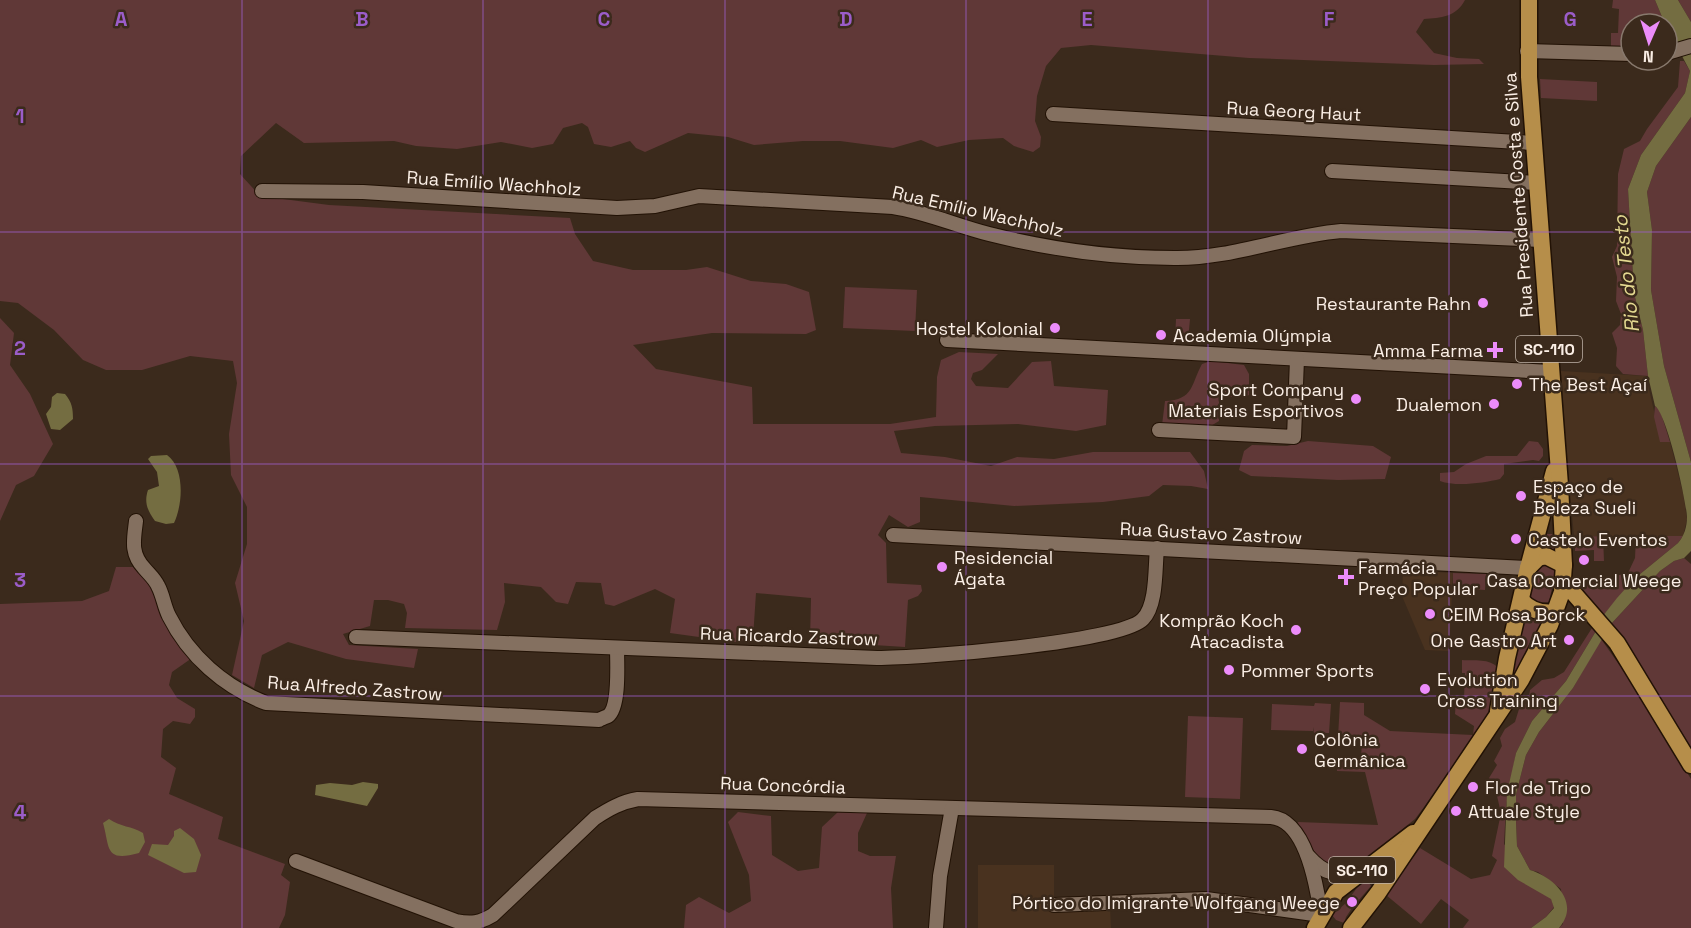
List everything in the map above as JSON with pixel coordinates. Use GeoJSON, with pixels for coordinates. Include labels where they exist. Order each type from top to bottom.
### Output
{"type":"FeatureCollection","features":[{"type":"Feature","properties":{"kind":"main road","name":"Rua Presidente Costa e Silva"},"geometry":{"type":"LineString","coordinates":[[1351,928],[1381,888],[1521,680],[1557,607],[1564,573],[1560,485],[1556,458],[1527,51],[1529,0]]}},
{"type":"Feature","properties":{"kind":"main road","name":"Rua Presidente Costa e Silva"},"geometry":{"type":"LineString","coordinates":[[1498,715],[1503,674],[1556,458]]}},
{"type":"Feature","properties":{"kind":"main road"},"geometry":{"type":"LineString","coordinates":[[1528,568],[1538,558],[1546,556],[1564,573],[1585,607],[1623,652],[1691,765]]}},
{"type":"Feature","properties":{"kind":"main road"},"geometry":{"type":"LineString","coordinates":[[1521,600],[1534,610],[1548,613],[1557,607],[1585,607]]}},
{"type":"Feature","properties":{"kind":"main road","name":"Rua Presidente Costa e Silva"},"geometry":{"type":"LineString","coordinates":[[1318,922],[1336,892],[1423,825]]}},
{"type":"Feature","properties":{"kind":"main road"},"geometry":{"type":"LineString","coordinates":[[1359,873],[1373,877],[1381,888]]}},
{"type":"Feature","properties":{"kind":"main road"},"geometry":{"type":"LineString","coordinates":[[1318,922],[1333,928]]}},
{"type":"Feature","properties":{"kind":"street"},"geometry":{"type":"LineString","coordinates":[[1527,51],[1619,54]]}},
{"type":"Feature","properties":{"kind":"street","name":"Rua Georg Haut"},"geometry":{"type":"LineString","coordinates":[[1053,114],[1534,143]]}},
{"type":"Feature","properties":{"kind":"street"},"geometry":{"type":"LineString","coordinates":[[1332,171],[1537,183]]}},
{"type":"Feature","properties":{"kind":"street","name":"Rua Emílio Wachholz"},"geometry":{"type":"LineString","coordinates":[[262,190],[363,192],[617,208],[655,206],[699,196],[893,207],[918,212],[988,234],[1047,247],[1155,258],[1209,256],[1341,231],[1541,240]]}},
{"type":"Feature","properties":{"kind":"street"},"geometry":{"type":"LineString","coordinates":[[947,340],[1550,372]]}},
{"type":"Feature","properties":{"kind":"street"},"geometry":{"type":"LineString","coordinates":[[1159,430],[1294,437],[1298,359]]}},
{"type":"Feature","properties":{"kind":"street","name":"Rua Alfredo Zastrow"},"geometry":{"type":"LineString","coordinates":[[136,521],[133,550],[135,558],[156,582],[167,612],[182,638],[211,670],[230,686],[266,703],[599,720],[608,716],[616,701],[617,648]]}},
{"type":"Feature","properties":{"kind":"street","name":"Rua Gustavo Zastrow"},"geometry":{"type":"LineString","coordinates":[[892,535],[1528,568]]}},
{"type":"Feature","properties":{"kind":"street","name":"Rua Ricardo Zastrow"},"geometry":{"type":"LineString","coordinates":[[356,637],[907,658],[957,654],[1115,632],[1131,627],[1142,621],[1149,612],[1157,548]]}},
{"type":"Feature","properties":{"kind":"street","name":"Rua Concórdia"},"geometry":{"type":"LineString","coordinates":[[296,861],[456,921],[480,922],[493,915],[595,818],[625,801],[654,799],[1278,817],[1290,825],[1307,854],[1318,867],[1324,871],[1343,874],[1359,873]]}},
{"type":"Feature","properties":{"kind":"street"},"geometry":{"type":"LineString","coordinates":[[936,928],[940,876],[952,808]]}},
{"type":"Feature","properties":{"kind":"street","name":"Rua Concórdia"},"geometry":{"type":"LineString","coordinates":[[1307,854],[1318,922]]}},
{"type":"Feature","properties":{"kind":"street"},"geometry":{"type":"LineString","coordinates":[[1054,905],[1206,899],[1318,922]]}},
{"type":"Feature","properties":{"kind":"shaded area"},"geometry":{"type":"Polygon","coordinates":[[[0,0],[1465,0],[1453,13],[1424,19],[1416,32],[1434,53],[1457,58],[1479,59],[1484,64],[1434,65],[1249,58],[1091,45],[1061,48],[1046,66],[1037,96],[1035,121],[1041,137],[1040,147],[1033,152],[1014,146],[1003,138],[969,140],[937,147],[921,140],[893,148],[840,141],[754,145],[728,137],[688,133],[645,152],[636,148],[630,141],[611,147],[594,144],[588,127],[582,123],[563,128],[553,144],[532,148],[501,142],[457,149],[416,146],[394,141],[304,143],[276,123],[241,156],[240,174],[260,196],[329,205],[570,218],[575,234],[593,261],[633,270],[686,270],[707,267],[751,281],[786,284],[809,292],[816,330],[806,334],[712,333],[633,345],[656,369],[752,387],[753,424],[890,424],[936,417],[937,377],[941,360],[959,352],[998,354],[982,370],[973,373],[971,379],[976,386],[1008,388],[1032,362],[1051,361],[1054,386],[1108,390],[1106,425],[1076,431],[1018,424],[935,426],[894,431],[901,453],[945,457],[991,466],[1017,457],[1054,459],[1093,452],[1190,452],[1204,471],[1208,489],[1163,485],[1149,496],[1103,502],[1014,506],[920,497],[920,522],[908,527],[889,515],[878,535],[886,543],[887,583],[921,585],[922,591],[918,596],[908,600],[905,647],[810,641],[811,598],[756,593],[753,638],[735,642],[670,633],[675,599],[655,589],[614,606],[605,604],[601,583],[576,582],[568,604],[556,602],[541,587],[504,583],[505,602],[497,630],[405,628],[407,613],[404,604],[388,600],[374,600],[370,626],[343,634],[349,645],[418,649],[414,668],[346,659],[288,642],[262,655],[254,688],[232,675],[244,621],[235,583],[247,544],[247,507],[231,475],[229,434],[237,383],[233,361],[190,356],[142,370],[106,370],[83,360],[54,330],[18,303],[0,301],[0,0]]]}},
{"type":"Feature","properties":{"kind":"shaded area"},"geometry":{"type":"Polygon","coordinates":[[[1613,0],[1655,0],[1660,12],[1619,12],[1619,46],[1611,46],[1611,33],[1618,33],[1619,9],[1612,8],[1613,0]]]}},
{"type":"Feature","properties":{"kind":"shaded area"},"geometry":{"type":"Polygon","coordinates":[[[1655,0],[1678,0],[1691,22],[1691,117],[1656,166],[1647,192],[1652,230],[1651,290],[1664,366],[1691,462],[1691,551],[1684,558],[1674,561],[1660,571],[1611,624],[1573,688],[1539,732],[1526,755],[1516,794],[1517,846],[1530,870],[1548,878],[1562,892],[1567,909],[1565,919],[1559,928],[1531,928],[1554,908],[1551,899],[1518,880],[1504,867],[1507,793],[1516,753],[1532,721],[1566,681],[1602,617],[1634,579],[1678,543],[1687,517],[1680,476],[1665,424],[1655,406],[1648,376],[1643,330],[1634,293],[1628,189],[1641,155],[1685,93],[1690,71],[1679,50],[1679,12],[1660,12],[1655,0]]]}},
{"type":"Feature","properties":{"kind":"shaded area"},"geometry":{"type":"Polygon","coordinates":[[[1678,0],[1691,0],[1691,22],[1678,0]]]}},
{"type":"Feature","properties":{"kind":"shaded area"},"geometry":{"type":"Polygon","coordinates":[[[1680,61],[1684,61],[1690,71],[1685,93],[1641,155],[1628,189],[1634,293],[1643,330],[1648,376],[1623,374],[1616,366],[1617,348],[1612,333],[1620,325],[1621,314],[1616,301],[1617,277],[1612,257],[1617,246],[1618,174],[1624,149],[1640,141],[1678,87],[1680,61]]]}},
{"type":"Feature","properties":{"kind":"shaded area"},"geometry":{"type":"Polygon","coordinates":[[[1540,79],[1597,82],[1597,101],[1541,98],[1540,79]]]}},
{"type":"Feature","properties":{"kind":"shaded area"},"geometry":{"type":"Polygon","coordinates":[[[1691,117],[1691,462],[1664,366],[1651,290],[1652,230],[1647,192],[1656,166],[1691,117]]]}},
{"type":"Feature","properties":{"kind":"shaded area"},"geometry":{"type":"Polygon","coordinates":[[[845,287],[917,290],[915,331],[843,328],[845,287]]]}},
{"type":"Feature","properties":{"kind":"shaded area"},"geometry":{"type":"Polygon","coordinates":[[[0,318],[14,333],[10,365],[30,394],[53,444],[34,476],[16,485],[0,521],[0,318]]]}},
{"type":"Feature","properties":{"kind":"shaded area"},"geometry":{"type":"Polygon","coordinates":[[[1176,319],[1190,319],[1188,341],[1175,340],[1176,319]]]}},
{"type":"Feature","properties":{"kind":"shaded area"},"geometry":{"type":"Polygon","coordinates":[[[1211,361],[1244,365],[1249,374],[1249,395],[1219,397],[1219,421],[1209,427],[1162,425],[1165,401],[1181,398],[1187,394],[1202,364],[1211,361]]]}},
{"type":"Feature","properties":{"kind":"shaded area"},"geometry":{"type":"Polygon","coordinates":[[[1561,371],[1646,376],[1661,442],[1670,442],[1683,493],[1687,519],[1683,536],[1574,536],[1561,371]]]}},
{"type":"Feature","properties":{"kind":"shaded area"},"geometry":{"type":"Polygon","coordinates":[[[57,393],[65,394],[71,403],[73,412],[73,419],[60,430],[51,429],[46,414],[51,407],[52,397],[57,393]]]}},
{"type":"Feature","properties":{"kind":"shaded area"},"geometry":{"type":"Polygon","coordinates":[[[1655,406],[1660,410],[1670,442],[1660,442],[1654,417],[1655,406]]]}},
{"type":"Feature","properties":{"kind":"shaded area"},"geometry":{"type":"Polygon","coordinates":[[[1308,441],[1373,446],[1391,457],[1385,479],[1338,480],[1251,476],[1239,470],[1244,451],[1252,445],[1287,446],[1308,441]]]}},
{"type":"Feature","properties":{"kind":"shaded area"},"geometry":{"type":"Polygon","coordinates":[[[1529,441],[1538,442],[1543,449],[1543,456],[1539,461],[1504,464],[1504,474],[1500,479],[1462,484],[1440,481],[1440,473],[1454,472],[1486,456],[1517,456],[1529,441]]]}},
{"type":"Feature","properties":{"kind":"shaded area"},"geometry":{"type":"Polygon","coordinates":[[[167,455],[177,468],[181,487],[174,523],[166,524],[155,521],[148,510],[146,498],[148,490],[159,486],[157,472],[148,459],[151,456],[167,455]]]}},
{"type":"Feature","properties":{"kind":"shaded area"},"geometry":{"type":"Polygon","coordinates":[[[1546,534],[1552,534],[1555,538],[1555,552],[1539,551],[1546,534]]]}},
{"type":"Feature","properties":{"kind":"shaded area"},"geometry":{"type":"Polygon","coordinates":[[[1603,536],[1604,561],[1594,561],[1594,550],[1575,551],[1575,537],[1603,536]]]}},
{"type":"Feature","properties":{"kind":"shaded area"},"geometry":{"type":"Polygon","coordinates":[[[1636,536],[1683,536],[1678,543],[1634,579],[1602,617],[1579,593],[1577,585],[1628,573],[1635,558],[1636,536]]]}},
{"type":"Feature","properties":{"kind":"shaded area"},"geometry":{"type":"Polygon","coordinates":[[[1684,558],[1691,564],[1691,747],[1611,624],[1660,571],[1674,561],[1684,558]]]}},
{"type":"Feature","properties":{"kind":"shaded area"},"geometry":{"type":"Polygon","coordinates":[[[1542,563],[1556,569],[1549,602],[1539,602],[1530,597],[1539,564],[1542,563]]]}},
{"type":"Feature","properties":{"kind":"shaded area"},"geometry":{"type":"Polygon","coordinates":[[[116,567],[133,567],[153,588],[192,658],[172,672],[169,685],[177,698],[195,709],[195,717],[190,724],[173,721],[163,729],[161,757],[176,768],[169,794],[223,817],[218,839],[285,864],[281,875],[290,882],[285,915],[279,928],[0,928],[0,604],[82,601],[109,591],[116,567]]]}},
{"type":"Feature","properties":{"kind":"shaded area","name":"CEIM Rosa Borck"},"geometry":{"type":"Polygon","coordinates":[[[1403,570],[1453,573],[1449,651],[1425,650],[1402,596],[1403,570]]]}},
{"type":"Feature","properties":{"kind":"shaded area"},"geometry":{"type":"Polygon","coordinates":[[[1453,573],[1486,574],[1485,590],[1453,588],[1453,573]]]}},
{"type":"Feature","properties":{"kind":"shaded area"},"geometry":{"type":"Polygon","coordinates":[[[1525,619],[1544,624],[1518,679],[1507,679],[1525,619]]]}},
{"type":"Feature","properties":{"kind":"shaded area"},"geometry":{"type":"Polygon","coordinates":[[[1592,628],[1596,631],[1566,681],[1532,721],[1516,753],[1506,806],[1504,844],[1540,892],[1551,898],[1554,907],[1546,917],[1531,928],[1463,928],[1469,920],[1441,899],[1421,924],[1386,895],[1420,848],[1471,879],[1490,875],[1497,860],[1492,856],[1501,813],[1489,778],[1497,765],[1494,761],[1502,746],[1500,738],[1505,729],[1515,722],[1519,709],[1528,702],[1530,690],[1542,680],[1554,678],[1564,672],[1592,628]]]}},
{"type":"Feature","properties":{"kind":"shaded area"},"geometry":{"type":"Polygon","coordinates":[[[1601,639],[1632,683],[1691,779],[1691,928],[1559,928],[1563,924],[1561,889],[1538,872],[1530,870],[1517,846],[1516,794],[1526,755],[1539,732],[1573,688],[1601,639]]]}},
{"type":"Feature","properties":{"kind":"shaded area"},"geometry":{"type":"Polygon","coordinates":[[[1462,660],[1486,661],[1498,668],[1493,707],[1424,807],[1415,819],[1353,866],[1336,867],[1321,862],[1298,822],[1378,825],[1365,772],[1337,771],[1337,758],[1361,759],[1362,739],[1338,737],[1340,702],[1364,703],[1364,715],[1390,731],[1473,735],[1474,726],[1455,714],[1456,699],[1464,699],[1465,673],[1462,673],[1462,660]]]}},
{"type":"Feature","properties":{"kind":"shaded area"},"geometry":{"type":"Polygon","coordinates":[[[1315,703],[1331,704],[1329,733],[1314,733],[1313,727],[1313,731],[1271,730],[1272,704],[1314,706],[1315,703]]]}},
{"type":"Feature","properties":{"kind":"shaded area"},"geometry":{"type":"Polygon","coordinates":[[[1188,716],[1243,718],[1240,799],[1185,797],[1188,716]]]}},
{"type":"Feature","properties":{"kind":"shaded area"},"geometry":{"type":"Polygon","coordinates":[[[363,782],[378,784],[367,806],[315,795],[316,785],[330,783],[352,785],[363,782]]]}},
{"type":"Feature","properties":{"kind":"shaded area"},"geometry":{"type":"Polygon","coordinates":[[[738,812],[771,816],[772,855],[798,871],[819,868],[822,827],[838,812],[867,813],[858,833],[858,851],[870,856],[896,856],[891,888],[893,928],[684,928],[686,905],[699,897],[729,913],[751,901],[749,875],[728,822],[738,812]]]}},
{"type":"Feature","properties":{"kind":"shaded area"},"geometry":{"type":"Polygon","coordinates":[[[109,819],[143,833],[145,842],[139,853],[120,856],[110,851],[103,823],[109,819]]]}},
{"type":"Feature","properties":{"kind":"shaded area"},"geometry":{"type":"Polygon","coordinates":[[[180,828],[194,839],[201,855],[196,872],[184,873],[148,855],[152,844],[168,845],[174,836],[174,831],[180,828]]]}},
{"type":"Feature","properties":{"kind":"shaded area"},"geometry":{"type":"Polygon","coordinates":[[[978,865],[1054,865],[1054,912],[1110,907],[1111,928],[978,928],[978,865]]]}},
{"type":"Feature","properties":{"kind":"shaded area"},"geometry":{"type":"Polygon","coordinates":[[[1362,881],[1368,881],[1371,886],[1358,901],[1351,896],[1362,881]]]}},
{"type":"Feature","properties":{"kind":"shaded area"},"geometry":{"type":"Polygon","coordinates":[[[1346,903],[1352,908],[1344,923],[1336,920],[1332,915],[1346,903]]]}},
{"type":"Feature","properties":{"kind":"place","name":"Restaurante Rahn"},"geometry":{"type":"Point","coordinates":[1483,303]}},
{"type":"Feature","properties":{"kind":"place","name":"Hostel Kolonial"},"geometry":{"type":"Point","coordinates":[1055,328]}},
{"type":"Feature","properties":{"kind":"place","name":"Academia Olýmpia"},"geometry":{"type":"Point","coordinates":[1161,335]}},
{"type":"Feature","properties":{"kind":"place","name":"Amma Farma"},"geometry":{"type":"Point","coordinates":[1495,350]}},
{"type":"Feature","properties":{"kind":"place","name":"The Best Açaí"},"geometry":{"type":"Point","coordinates":[1517,384]}},
{"type":"Feature","properties":{"kind":"place","name":"Sport Company Materiais Esportivos"},"geometry":{"type":"Point","coordinates":[1356,399]}},
{"type":"Feature","properties":{"kind":"place","name":"Dualemon"},"geometry":{"type":"Point","coordinates":[1494,404]}},
{"type":"Feature","properties":{"kind":"place","name":"Espaço de Beleza Sueli"},"geometry":{"type":"Point","coordinates":[1521,496]}},
{"type":"Feature","properties":{"kind":"place","name":"Castelo Eventos"},"geometry":{"type":"Point","coordinates":[1516,539]}},
{"type":"Feature","properties":{"kind":"place","name":"Casa Comercial Weege"},"geometry":{"type":"Point","coordinates":[1584,560]}},
{"type":"Feature","properties":{"kind":"place","name":"Residencial Ágata"},"geometry":{"type":"Point","coordinates":[942,567]}},
{"type":"Feature","properties":{"kind":"place","name":"Farmácia Preço Popular"},"geometry":{"type":"Point","coordinates":[1346,577]}},
{"type":"Feature","properties":{"kind":"place","name":"CEIM Rosa Borck"},"geometry":{"type":"Point","coordinates":[1430,614]}},
{"type":"Feature","properties":{"kind":"place","name":"Komprão Koch Atacadista"},"geometry":{"type":"Point","coordinates":[1296,630]}},
{"type":"Feature","properties":{"kind":"place","name":"One Gastro Art"},"geometry":{"type":"Point","coordinates":[1569,640]}},
{"type":"Feature","properties":{"kind":"place","name":"Pommer Sports"},"geometry":{"type":"Point","coordinates":[1229,670]}},
{"type":"Feature","properties":{"kind":"place","name":"Evolution Cross Training"},"geometry":{"type":"Point","coordinates":[1425,689]}},
{"type":"Feature","properties":{"kind":"place","name":"Colônia Germânica"},"geometry":{"type":"Point","coordinates":[1302,749]}},
{"type":"Feature","properties":{"kind":"place","name":"Flor de Trigo"},"geometry":{"type":"Point","coordinates":[1473,787]}},
{"type":"Feature","properties":{"kind":"place","name":"Attuale Style"},"geometry":{"type":"Point","coordinates":[1456,811]}},
{"type":"Feature","properties":{"kind":"place","name":"Pórtico do Imigrante Wolfgang Weege"},"geometry":{"type":"Point","coordinates":[1352,902]}},
{"type":"Feature","properties":{"kind":"water label","name":"Rio do Testo"},"geometry":{"type":"Point","coordinates":[1626,274]}}]}
